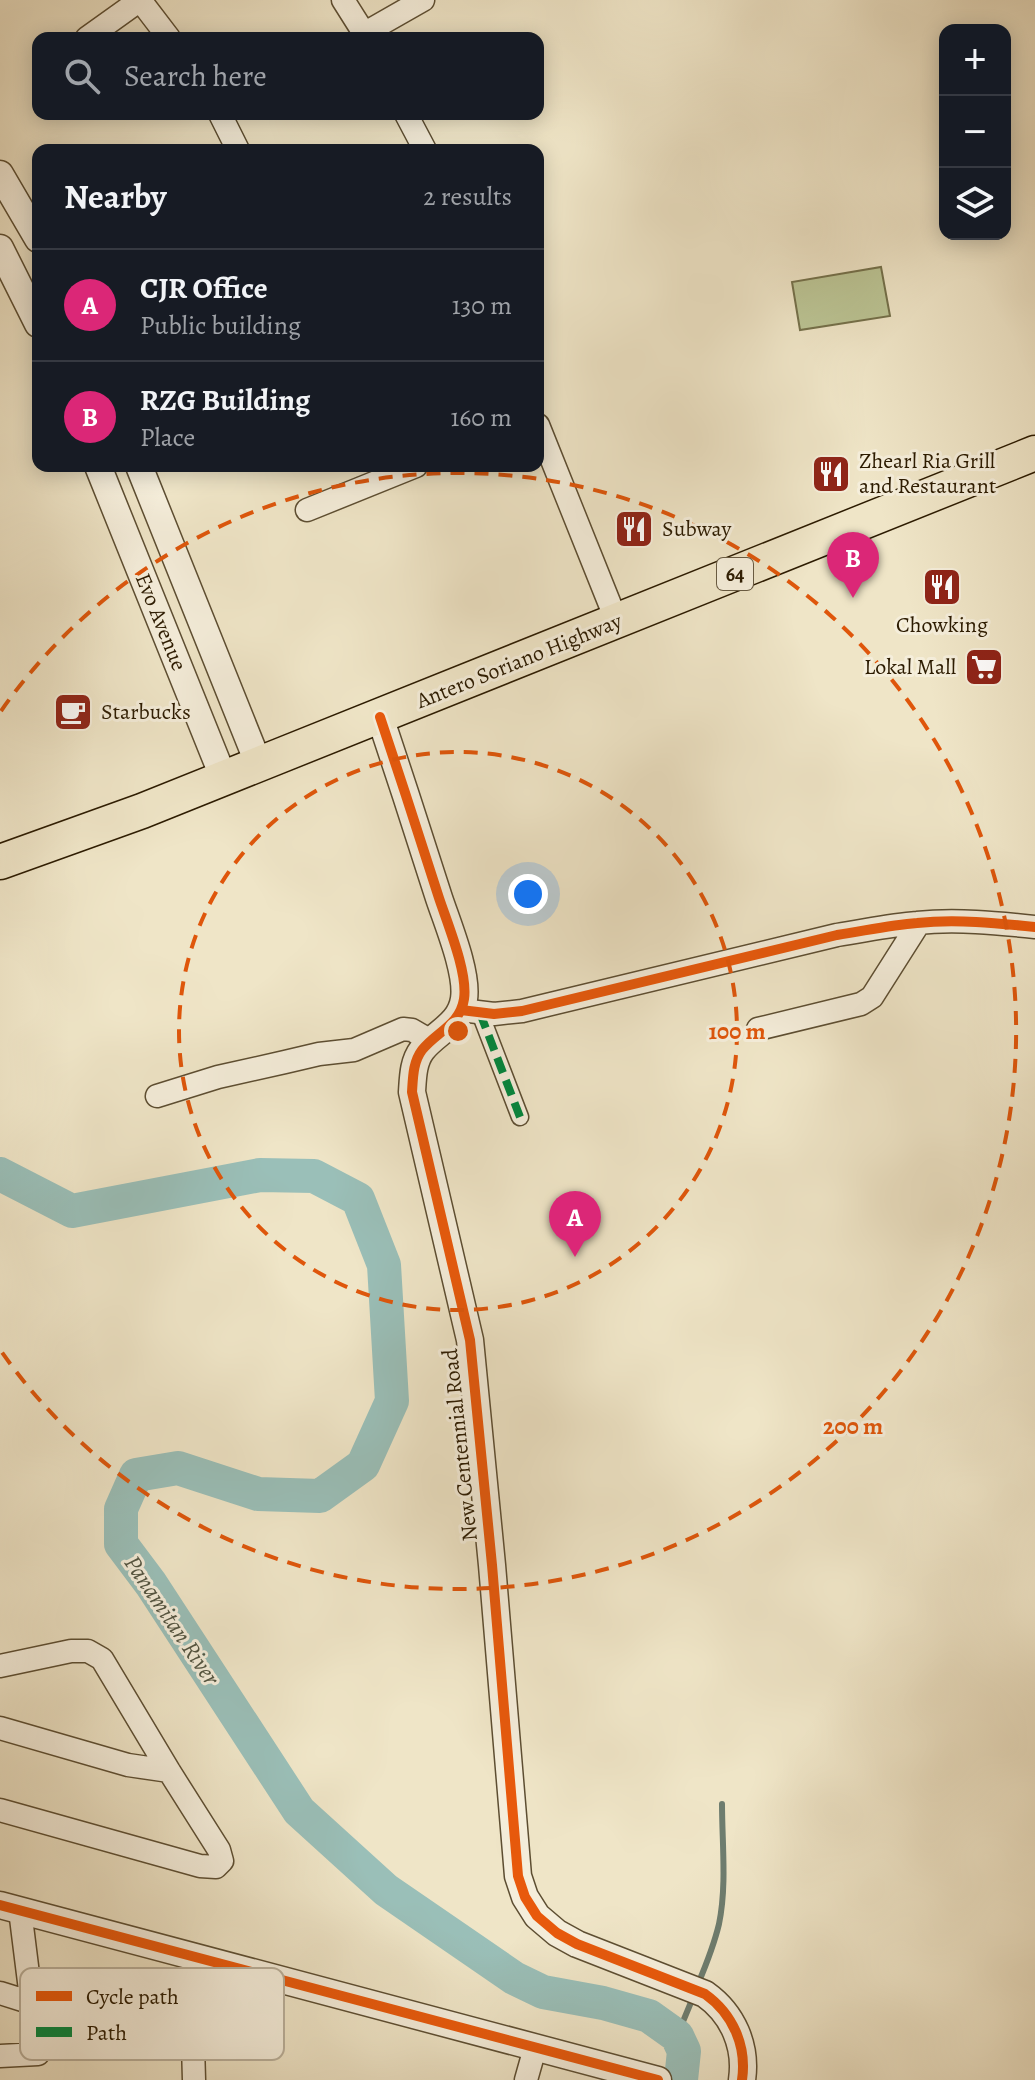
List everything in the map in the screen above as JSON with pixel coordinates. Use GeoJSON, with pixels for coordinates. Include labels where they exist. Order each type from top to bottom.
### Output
{"type":"FeatureCollection","features":[{"type":"Feature","properties":{"kind":"main road","name":"Antero Soriano Highway"},"geometry":{"type":"LineString","coordinates":[[0,862],[224,779],[1035,453]]}},
{"type":"Feature","properties":{"kind":"street"},"geometry":{"type":"LineString","coordinates":[[95,32],[140,0],[164,32]]}},
{"type":"Feature","properties":{"kind":"street"},"geometry":{"type":"LineString","coordinates":[[343,0],[363,32]]}},
{"type":"Feature","properties":{"kind":"street"},"geometry":{"type":"LineString","coordinates":[[372,32],[423,0]]}},
{"type":"Feature","properties":{"kind":"street"},"geometry":{"type":"LineString","coordinates":[[223,120],[235,144]]}},
{"type":"Feature","properties":{"kind":"street"},"geometry":{"type":"LineString","coordinates":[[409,120],[422,144]]}},
{"type":"Feature","properties":{"kind":"street"},"geometry":{"type":"LineString","coordinates":[[0,174],[32,229]]}},
{"type":"Feature","properties":{"kind":"street"},"geometry":{"type":"LineString","coordinates":[[32,255],[6,258],[32,312]]}},
{"type":"Feature","properties":{"kind":"street"},"geometry":{"type":"LineString","coordinates":[[544,440],[617,622]]}},
{"type":"Feature","properties":{"kind":"street","name":"Evo Avenue"},"geometry":{"type":"LineString","coordinates":[[100,472],[224,779]]}},
{"type":"Feature","properties":{"kind":"street","name":"Evo Avenue"},"geometry":{"type":"LineString","coordinates":[[141,472],[259,765]]}},
{"type":"Feature","properties":{"kind":"street"},"geometry":{"type":"LineString","coordinates":[[307,510],[377,473]]}},
{"type":"Feature","properties":{"kind":"street"},"geometry":{"type":"LineString","coordinates":[[380,717],[461,968],[471,1012],[520,1117]]}},
{"type":"Feature","properties":{"kind":"street"},"geometry":{"type":"LineString","coordinates":[[471,1012],[494,1014],[522,1011],[837,935],[919,923],[961,921],[1035,927]]}},
{"type":"Feature","properties":{"kind":"street"},"geometry":{"type":"LineString","coordinates":[[758,1029],[861,1004],[872,997],[919,923]]}},
{"type":"Feature","properties":{"kind":"street","name":"New Centennial Road"},"geometry":{"type":"LineString","coordinates":[[471,1012],[422,1051],[416,1062],[412,1092],[470,1340],[518,1876],[525,1897],[537,1916],[557,1933],[577,1944],[696,1991],[723,2009],[737,2033],[743,2060],[742,2080]]}},
{"type":"Feature","properties":{"kind":"street"},"geometry":{"type":"LineString","coordinates":[[157,1096],[218,1077],[319,1054],[354,1050],[403,1029],[412,1030],[431,1041]]}},
{"type":"Feature","properties":{"kind":"street"},"geometry":{"type":"LineString","coordinates":[[0,1666],[71,1651],[88,1651],[102,1659],[219,1850],[222,1861],[216,1867],[200,1866],[0,1810]]}},
{"type":"Feature","properties":{"kind":"street"},"geometry":{"type":"LineString","coordinates":[[0,1728],[128,1765],[169,1771]]}},
{"type":"Feature","properties":{"kind":"street"},"geometry":{"type":"LineString","coordinates":[[24,1968],[10,1908],[235,1968]]}},
{"type":"Feature","properties":{"kind":"street"},"geometry":{"type":"LineString","coordinates":[[284,1981],[648,2077]]}},
{"type":"Feature","properties":{"kind":"street"},"geometry":{"type":"LineString","coordinates":[[0,1993],[20,1999]]}},
{"type":"Feature","properties":{"kind":"street"},"geometry":{"type":"LineString","coordinates":[[526,2080],[535,2048]]}},
{"type":"Feature","properties":{"kind":"street"},"geometry":{"type":"LineString","coordinates":[[0,2056],[20,2055]]}},
{"type":"Feature","properties":{"kind":"street"},"geometry":{"type":"LineString","coordinates":[[193,2060],[194,2080]]}},
{"type":"Feature","properties":{"kind":"green space"},"geometry":{"type":"Polygon","coordinates":[[[881,267],[890,316],[800,330],[792,282],[881,267]]]}},
{"type":"Feature","properties":{"kind":"waterway","name":"Panamitan River"},"geometry":{"type":"LineString","coordinates":[[0,1174],[72,1211],[260,1175],[314,1176],[358,1199],[384,1265],[392,1401],[363,1465],[320,1496],[258,1494],[178,1468],[136,1475],[121,1509],[121,1544],[151,1584],[299,1811],[386,1890],[514,1978],[543,1992],[603,2003],[649,2016],[677,2036],[684,2051],[681,2080]]}},
{"type":"Feature","properties":{"kind":"waterway"},"geometry":{"type":"LineString","coordinates":[[698,1984],[719,1924],[723,1879],[722,1804]]}},
{"type":"Feature","properties":{"kind":"waterway"},"geometry":{"type":"LineString","coordinates":[[677,2036],[694,1995]]}},
{"type":"Feature","properties":{"kind":"marked path"},"geometry":{"type":"LineString","coordinates":[[480,1013],[520,1117]]}},
{"type":"Feature","properties":{"kind":"cycle path"},"geometry":{"type":"LineString","coordinates":[[380,717],[463,976],[462,1008],[453,1022],[419,1055],[412,1092],[470,1340],[518,1876],[525,1897],[537,1916],[557,1933],[577,1944],[705,1994],[715,2002],[730,2021],[740,2043],[742,2080]]}},
{"type":"Feature","properties":{"kind":"cycle path"},"geometry":{"type":"LineString","coordinates":[[461,1010],[494,1014],[522,1011],[837,935],[897,925],[961,921],[1035,927]]}},
{"type":"Feature","properties":{"kind":"cycle path"},"geometry":{"type":"LineString","coordinates":[[0,1905],[237,1968]]}},
{"type":"Feature","properties":{"kind":"cycle path"},"geometry":{"type":"LineString","coordinates":[[284,1981],[658,2080]]}},
{"type":"Feature","properties":{"kind":"place","name":"Zhearl Ria Grill and Restaurant"},"geometry":{"type":"Point","coordinates":[831,474]}},
{"type":"Feature","properties":{"kind":"place","name":"Subway"},"geometry":{"type":"Point","coordinates":[634,529]}},
{"type":"Feature","properties":{"kind":"place","name":"Chowking"},"geometry":{"type":"Point","coordinates":[942,587]}},
{"type":"Feature","properties":{"kind":"place","name":"RZG Building"},"geometry":{"type":"Point","coordinates":[853,598]}},
{"type":"Feature","properties":{"kind":"place","name":"Lokal Mall"},"geometry":{"type":"Point","coordinates":[984,667]}},
{"type":"Feature","properties":{"kind":"place","name":"Starbucks"},"geometry":{"type":"Point","coordinates":[73,712]}},
{"type":"Feature","properties":{"kind":"place","name":"CJR Office"},"geometry":{"type":"Point","coordinates":[575,1257]}}]}
